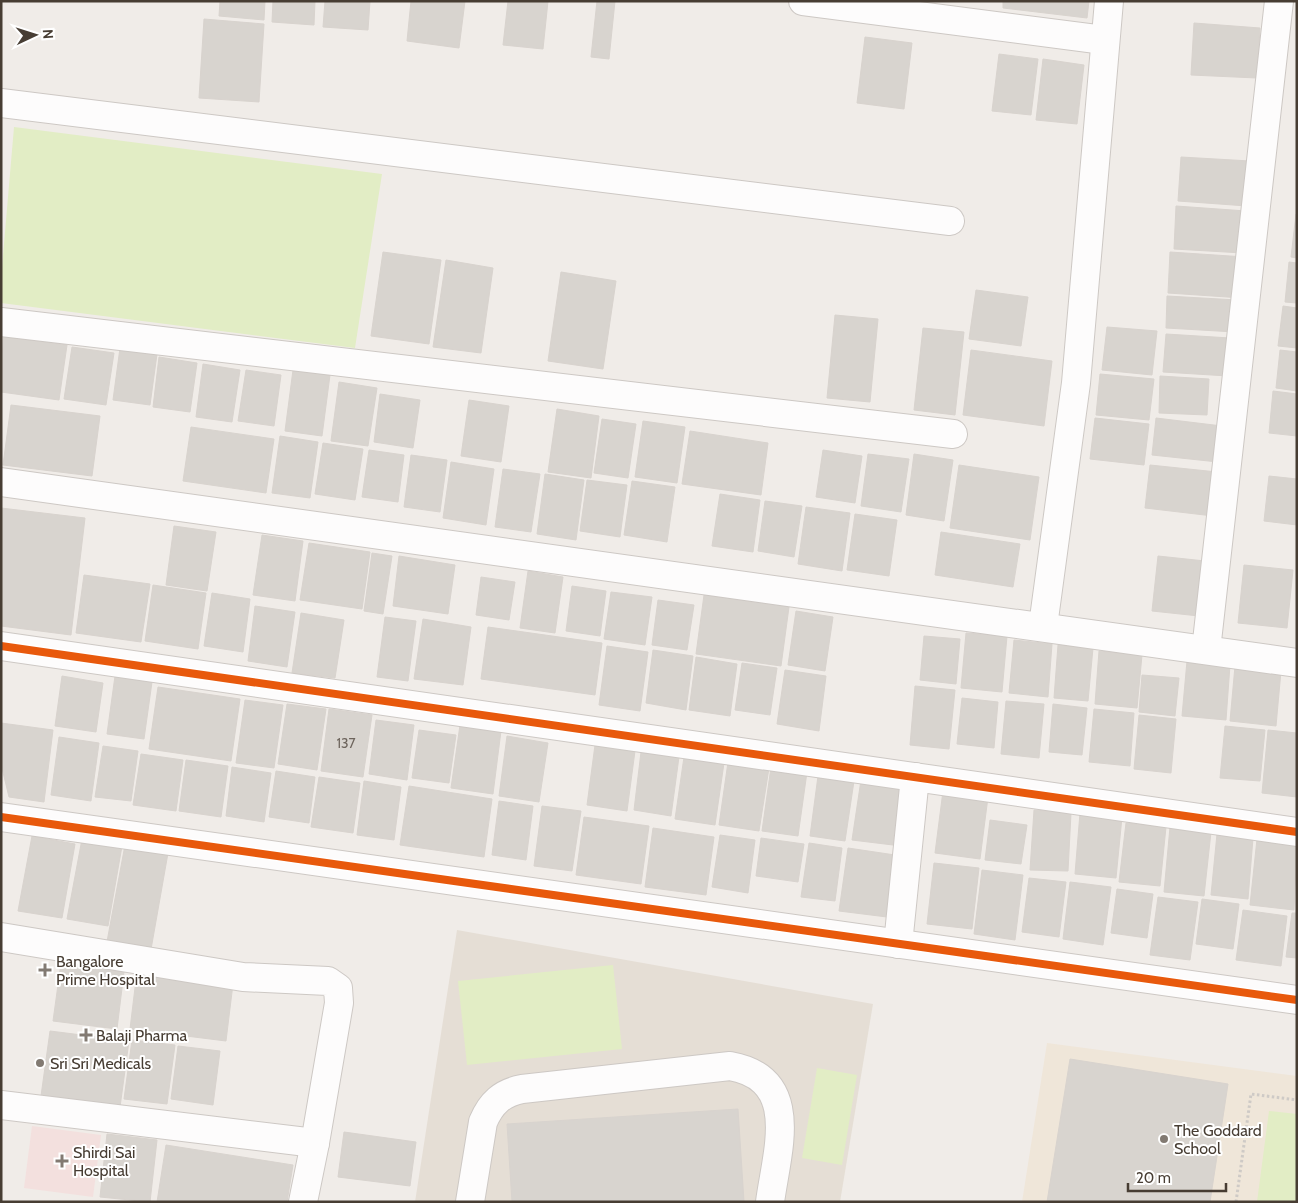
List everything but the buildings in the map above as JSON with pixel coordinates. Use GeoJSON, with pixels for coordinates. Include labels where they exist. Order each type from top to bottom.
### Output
{"type":"FeatureCollection","features":[{"type":"Feature","properties":{"kind":"street"},"geometry":{"type":"LineString","coordinates":[[803,1],[1104,40]]}},
{"type":"Feature","properties":{"kind":"street"},"geometry":{"type":"LineString","coordinates":[[1043,626],[1076,383],[1108,1]]}},
{"type":"Feature","properties":{"kind":"street"},"geometry":{"type":"LineString","coordinates":[[1206,650],[1279,1]]}},
{"type":"Feature","properties":{"kind":"street"},"geometry":{"type":"LineString","coordinates":[[1,104],[950,221]]}},
{"type":"Feature","properties":{"kind":"street"},"geometry":{"type":"LineString","coordinates":[[1,322],[953,434]]}},
{"type":"Feature","properties":{"kind":"street"},"geometry":{"type":"LineString","coordinates":[[1,482],[1297,662]]}},
{"type":"Feature","properties":{"kind":"street"},"geometry":{"type":"LineString","coordinates":[[1,646],[1297,832]]}},
{"type":"Feature","properties":{"kind":"street"},"geometry":{"type":"LineString","coordinates":[[898,944],[915,777]]}},
{"type":"Feature","properties":{"kind":"street"},"geometry":{"type":"LineString","coordinates":[[1,817],[1297,1000]]}},
{"type":"Feature","properties":{"kind":"street"},"geometry":{"type":"LineString","coordinates":[[1,937],[243,977],[328,981],[338,988],[339,1003],[316,1143],[303,1202]]}},
{"type":"Feature","properties":{"kind":"street"},"geometry":{"type":"LineString","coordinates":[[470,1202],[483,1122],[488,1110],[504,1095],[522,1089],[730,1066],[744,1068],[768,1084],[776,1097],[780,1111],[781,1126],[770,1202]]}},
{"type":"Feature","properties":{"kind":"street"},"geometry":{"type":"LineString","coordinates":[[1,1105],[316,1143]]}},
{"type":"Feature","properties":{"kind":"path"},"geometry":{"type":"LineString","coordinates":[[1236,1202],[1251,1094],[1297,1100]]}},
{"type":"Feature","properties":{"kind":"shaded area"},"geometry":{"type":"Polygon","coordinates":[[[457,930],[873,1004],[840,1202],[415,1202],[457,930]]]}},
{"type":"Feature","properties":{"kind":"shaded area","name":"The Goddard School"},"geometry":{"type":"Polygon","coordinates":[[[1047,1043],[1297,1076],[1297,1202],[1022,1202],[1047,1043]]]}},
{"type":"Feature","properties":{"kind":"shaded area","name":"Shirdi Sai Hospital"},"geometry":{"type":"Polygon","coordinates":[[[32,1126],[101,1135],[93,1197],[24,1188],[32,1126]]]}},
{"type":"Feature","properties":{"kind":"green space"},"geometry":{"type":"Polygon","coordinates":[[[14,127],[382,174],[355,348],[1,303],[1,279],[14,127]]]}},
{"type":"Feature","properties":{"kind":"green space"},"geometry":{"type":"Polygon","coordinates":[[[613,965],[622,1049],[467,1065],[458,981],[613,965]]]}},
{"type":"Feature","properties":{"kind":"green space"},"geometry":{"type":"Polygon","coordinates":[[[817,1068],[857,1075],[842,1165],[802,1158],[817,1068]]]}},
{"type":"Feature","properties":{"kind":"green space"},"geometry":{"type":"Polygon","coordinates":[[[1269,1111],[1297,1114],[1297,1202],[1257,1202],[1269,1111]]]}},
{"type":"Feature","properties":{"kind":"cycle path"},"geometry":{"type":"LineString","coordinates":[[1,646],[1297,832]]}},
{"type":"Feature","properties":{"kind":"cycle path"},"geometry":{"type":"LineString","coordinates":[[1,817],[1297,1000]]}},
{"type":"Feature","properties":{"kind":"place","name":"Bangalore Prime Hospital"},"geometry":{"type":"Point","coordinates":[45,970]}},
{"type":"Feature","properties":{"kind":"place","name":"Balaji Pharma"},"geometry":{"type":"Point","coordinates":[86,1035]}},
{"type":"Feature","properties":{"kind":"place","name":"Sri Sri Medicals"},"geometry":{"type":"Point","coordinates":[40,1063]}},
{"type":"Feature","properties":{"kind":"place","name":"The Goddard School"},"geometry":{"type":"Point","coordinates":[1164,1139]}},
{"type":"Feature","properties":{"kind":"place","name":"Shirdi Sai Hospital"},"geometry":{"type":"Point","coordinates":[62,1161]}}]}
